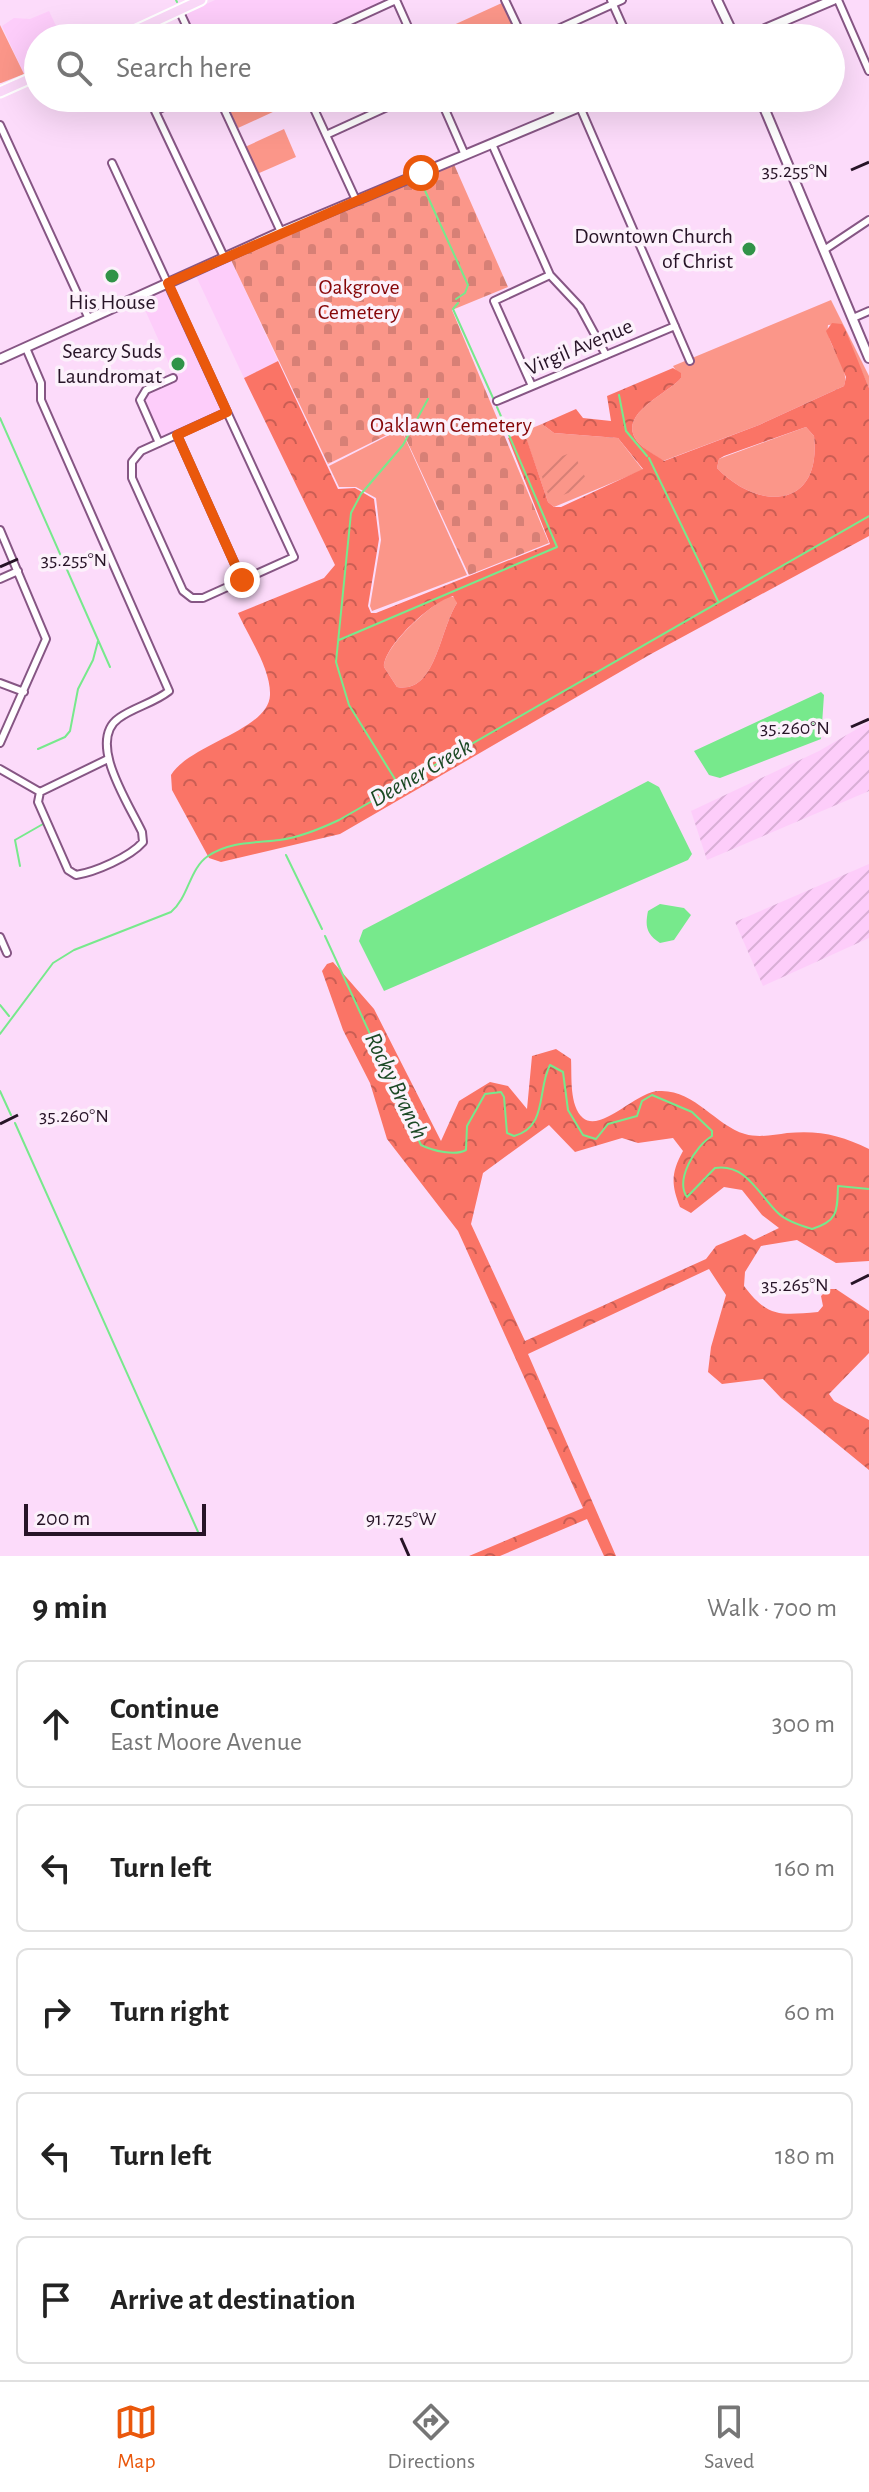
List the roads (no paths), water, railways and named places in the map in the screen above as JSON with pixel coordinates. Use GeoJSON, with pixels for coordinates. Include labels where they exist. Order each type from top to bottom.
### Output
{"type":"FeatureCollection","features":[{"type":"Feature","properties":{"kind":"main road"},"geometry":{"type":"LineString","coordinates":[[149,24],[201,0]]}},
{"type":"Feature","properties":{"kind":"main road"},"geometry":{"type":"LineString","coordinates":[[0,92],[24,81]]}},
{"type":"Feature","properties":{"kind":"street"},"geometry":{"type":"LineString","coordinates":[[344,24],[396,0],[407,24]]}},
{"type":"Feature","properties":{"kind":"street"},"geometry":{"type":"LineString","coordinates":[[505,0],[516,24]]}},
{"type":"Feature","properties":{"kind":"street"},"geometry":{"type":"LineString","coordinates":[[567,24],[622,0]]}},
{"type":"Feature","properties":{"kind":"street"},"geometry":{"type":"LineString","coordinates":[[717,0],[728,24]]}},
{"type":"Feature","properties":{"kind":"street"},"geometry":{"type":"LineString","coordinates":[[778,24],[835,0],[869,71]]}},
{"type":"Feature","properties":{"kind":"street"},"geometry":{"type":"LineString","coordinates":[[612,2],[622,24]]}},
{"type":"Feature","properties":{"kind":"street"},"geometry":{"type":"LineString","coordinates":[[179,10],[186,24]]}},
{"type":"Feature","properties":{"kind":"street"},"geometry":{"type":"LineString","coordinates":[[155,112],[224,257]]}},
{"type":"Feature","properties":{"kind":"street"},"geometry":{"type":"LineString","coordinates":[[225,112],[281,232]]}},
{"type":"Feature","properties":{"kind":"street"},"geometry":{"type":"LineString","coordinates":[[315,112],[356,200]]}},
{"type":"Feature","properties":{"kind":"street"},"geometry":{"type":"LineString","coordinates":[[326,135],[376,112]]}},
{"type":"Feature","properties":{"kind":"street"},"geometry":{"type":"LineString","coordinates":[[446,112],[465,155]]}},
{"type":"Feature","properties":{"kind":"street"},"geometry":{"type":"LineString","coordinates":[[557,112],[559,116]]}},
{"type":"Feature","properties":{"kind":"street"},"geometry":{"type":"LineString","coordinates":[[0,359],[281,232],[568,112]]}},
{"type":"Feature","properties":{"kind":"street"},"geometry":{"type":"LineString","coordinates":[[582,112],[690,361]]}},
{"type":"Feature","properties":{"kind":"street"},"geometry":{"type":"LineString","coordinates":[[766,112],[869,358]]}},
{"type":"Feature","properties":{"kind":"street"},"geometry":{"type":"LineString","coordinates":[[0,125],[89,319]]}},
{"type":"Feature","properties":{"kind":"street"},"geometry":{"type":"LineString","coordinates":[[492,144],[550,275],[580,307],[606,355]]}},
{"type":"Feature","properties":{"kind":"street"},"geometry":{"type":"LineString","coordinates":[[112,163],[294,557],[203,598],[192,598],[183,591],[132,478],[136,456],[227,412]]}},
{"type":"Feature","properties":{"kind":"street"},"geometry":{"type":"LineString","coordinates":[[824,250],[869,220]]}},
{"type":"Feature","properties":{"kind":"street"},"geometry":{"type":"LineString","coordinates":[[532,386],[494,301],[550,275]]}},
{"type":"Feature","properties":{"kind":"street"},"geometry":{"type":"LineString","coordinates":[[853,318],[869,311]]}},
{"type":"Feature","properties":{"kind":"street","name":"Virgil Avenue"},"geometry":{"type":"LineString","coordinates":[[497,401],[675,326]]}},
{"type":"Feature","properties":{"kind":"street"},"geometry":{"type":"LineString","coordinates":[[26,348],[41,383],[41,400],[169,687],[166,694],[110,725],[105,737],[108,759],[144,837],[140,846],[87,873],[71,873],[38,802],[40,792]]}},
{"type":"Feature","properties":{"kind":"street"},"geometry":{"type":"LineString","coordinates":[[159,443],[140,400],[146,390],[173,378]]}},
{"type":"Feature","properties":{"kind":"street"},"geometry":{"type":"LineString","coordinates":[[177,435],[242,580]]}},
{"type":"Feature","properties":{"kind":"street"},"geometry":{"type":"LineString","coordinates":[[0,530],[46,639],[0,743]]}},
{"type":"Feature","properties":{"kind":"street"},"geometry":{"type":"LineString","coordinates":[[0,579],[18,571]]}},
{"type":"Feature","properties":{"kind":"street"},"geometry":{"type":"LineString","coordinates":[[0,683],[24,692]]}},
{"type":"Feature","properties":{"kind":"street"},"geometry":{"type":"LineString","coordinates":[[40,792],[108,759]]}},
{"type":"Feature","properties":{"kind":"street"},"geometry":{"type":"LineString","coordinates":[[0,769],[40,792]]}},
{"type":"Feature","properties":{"kind":"street"},"geometry":{"type":"LineString","coordinates":[[0,937],[7,953]]}},
{"type":"Feature","properties":{"kind":"waterway"},"geometry":{"type":"LineString","coordinates":[[422,184],[468,285],[465,293],[456,299]]}},
{"type":"Feature","properties":{"kind":"waterway"},"geometry":{"type":"LineString","coordinates":[[458,303],[453,309],[493,398]]}},
{"type":"Feature","properties":{"kind":"waterway"},"geometry":{"type":"LineString","coordinates":[[619,395],[626,431],[647,456]]}},
{"type":"Feature","properties":{"kind":"waterway"},"geometry":{"type":"LineString","coordinates":[[398,784],[349,705],[336,662],[351,513],[361,494],[403,445],[428,399]]}},
{"type":"Feature","properties":{"kind":"waterway"},"geometry":{"type":"LineString","coordinates":[[339,640],[557,547],[497,407]]}},
{"type":"Feature","properties":{"kind":"waterway"},"geometry":{"type":"LineString","coordinates":[[0,418],[110,667]]}},
{"type":"Feature","properties":{"kind":"waterway"},"geometry":{"type":"LineString","coordinates":[[649,458],[718,601]]}},
{"type":"Feature","properties":{"kind":"waterway","name":"Deener Creek"},"geometry":{"type":"LineString","coordinates":[[0,1034],[53,963],[74,950],[171,912],[182,899],[197,868],[216,851],[234,845],[295,837],[339,820],[869,516]]}},
{"type":"Feature","properties":{"kind":"waterway"},"geometry":{"type":"LineString","coordinates":[[38,749],[65,737],[70,731],[78,689],[93,660],[98,641]]}},
{"type":"Feature","properties":{"kind":"waterway"},"geometry":{"type":"LineString","coordinates":[[20,866],[15,840],[43,824]]}},
{"type":"Feature","properties":{"kind":"waterway","name":"Rocky Branch"},"geometry":{"type":"LineString","coordinates":[[286,855],[322,929]]}},
{"type":"Feature","properties":{"kind":"waterway","name":"Rocky Branch"},"geometry":{"type":"LineString","coordinates":[[325,936],[421,1145],[444,1152],[466,1150],[467,1126],[485,1094],[501,1092],[504,1097],[507,1133],[514,1136],[525,1131],[537,1116],[550,1065],[563,1072],[568,1110],[583,1135],[596,1139],[608,1124],[637,1116],[642,1101],[652,1095],[692,1112],[712,1131],[712,1136],[693,1155],[685,1173],[683,1182],[687,1197],[715,1168],[735,1170],[744,1175],[781,1216],[812,1229],[821,1226],[835,1214],[838,1186],[869,1189]]}},
{"type":"Feature","properties":{"kind":"waterway"},"geometry":{"type":"LineString","coordinates":[[0,1005],[9,1016]]}},
{"type":"Feature","properties":{"kind":"waterway"},"geometry":{"type":"LineString","coordinates":[[0,1091],[11,1115]]}},
{"type":"Feature","properties":{"kind":"waterway"},"geometry":{"type":"LineString","coordinates":[[15,1123],[199,1534]]}},
{"type":"Feature","properties":{"kind":"place","name":"Downtown Church of Christ"},"geometry":{"type":"Point","coordinates":[749,249]}},
{"type":"Feature","properties":{"kind":"place","name":"His House"},"geometry":{"type":"Point","coordinates":[112,276]}},
{"type":"Feature","properties":{"kind":"place","name":"Searcy Suds Laundromat"},"geometry":{"type":"Point","coordinates":[178,364]}},
{"type":"Feature","properties":{"kind":"park label","name":"Oakgrove Cemetery"},"geometry":{"type":"Point","coordinates":[359,300]}},
{"type":"Feature","properties":{"kind":"park label","name":"Oaklawn Cemetery"},"geometry":{"type":"Point","coordinates":[451,425]}}]}
